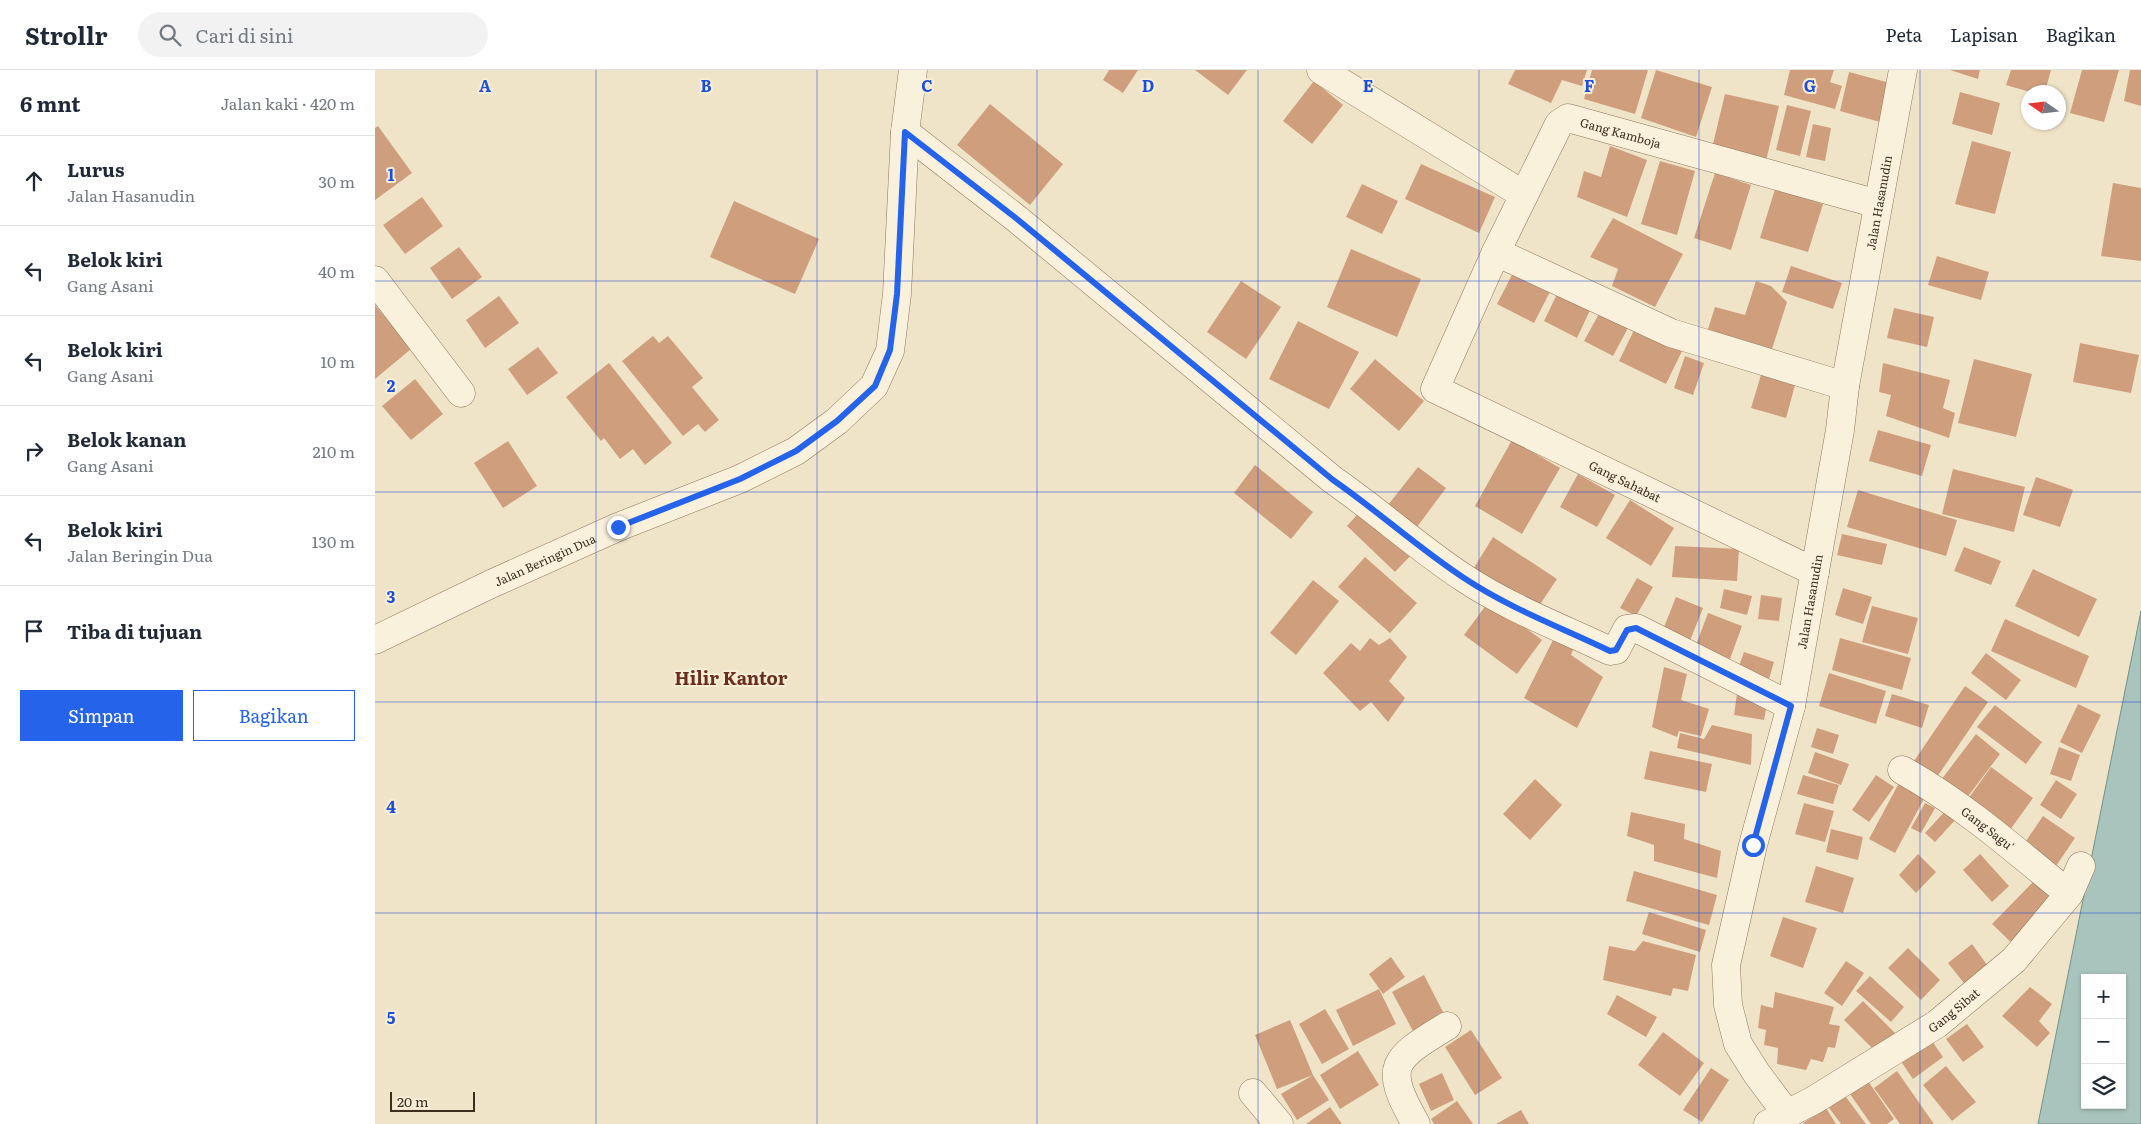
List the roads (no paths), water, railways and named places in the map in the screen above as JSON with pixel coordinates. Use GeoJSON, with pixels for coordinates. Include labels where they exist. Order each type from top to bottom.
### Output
{"type":"FeatureCollection","features":[{"type":"Feature","properties":{"kind":"street","name":"Jalan Beringin Dua"},"geometry":{"type":"LineString","coordinates":[[375,640],[618,527],[740,479],[796,451],[837,421],[875,386],[890,350],[897,294],[905,132],[913,70]]}},
{"type":"Feature","properties":{"kind":"street"},"geometry":{"type":"LineString","coordinates":[[1321,70],[1524,195]]}},
{"type":"Feature","properties":{"kind":"street","name":"Jalan Hasanudin"},"geometry":{"type":"LineString","coordinates":[[1778,1119],[1738,1044],[1728,1005],[1726,965],[1753,845],[1791,706],[1840,430],[1845,386],[1903,70]]}},
{"type":"Feature","properties":{"kind":"street","name":"Gang Kamboja"},"geometry":{"type":"LineString","coordinates":[[1435,389],[1496,252],[1559,124],[1567,118],[1878,204]]}},
{"type":"Feature","properties":{"kind":"street"},"geometry":{"type":"LineString","coordinates":[[905,132],[1017,219],[1333,480],[1375,509],[1415,542],[1464,578],[1515,609],[1610,651],[1616,650],[1627,630],[1636,628],[1791,706]]}},
{"type":"Feature","properties":{"kind":"street"},"geometry":{"type":"LineString","coordinates":[[1496,252],[1671,333],[1845,386]]}},
{"type":"Feature","properties":{"kind":"street"},"geometry":{"type":"LineString","coordinates":[[375,280],[461,393]]}},
{"type":"Feature","properties":{"kind":"street","name":"Gang Sahabat"},"geometry":{"type":"LineString","coordinates":[[1435,389],[1815,572]]}},
{"type":"Feature","properties":{"kind":"street","name":"Gang Sagu'"},"geometry":{"type":"LineString","coordinates":[[1903,770],[1955,803],[2069,894]]}},
{"type":"Feature","properties":{"kind":"street","name":"Gang Sibat"},"geometry":{"type":"LineString","coordinates":[[1778,1119],[1937,1024],[2014,960],[2069,894],[2081,866]]}},
{"type":"Feature","properties":{"kind":"street"},"geometry":{"type":"LineString","coordinates":[[1416,1124],[1401,1097],[1395,1080],[1399,1063],[1412,1047],[1447,1026]]}},
{"type":"Feature","properties":{"kind":"street"},"geometry":{"type":"LineString","coordinates":[[1253,1093],[1279,1124]]}},
{"type":"Feature","properties":{"kind":"water"},"geometry":{"type":"Polygon","coordinates":[[[2141,611],[2141,1124],[2038,1124],[2141,611]]]}},
{"type":"Feature","properties":{"kind":"district","name":"Hilir Kantor"},"geometry":{"type":"Point","coordinates":[731,677]}}]}
